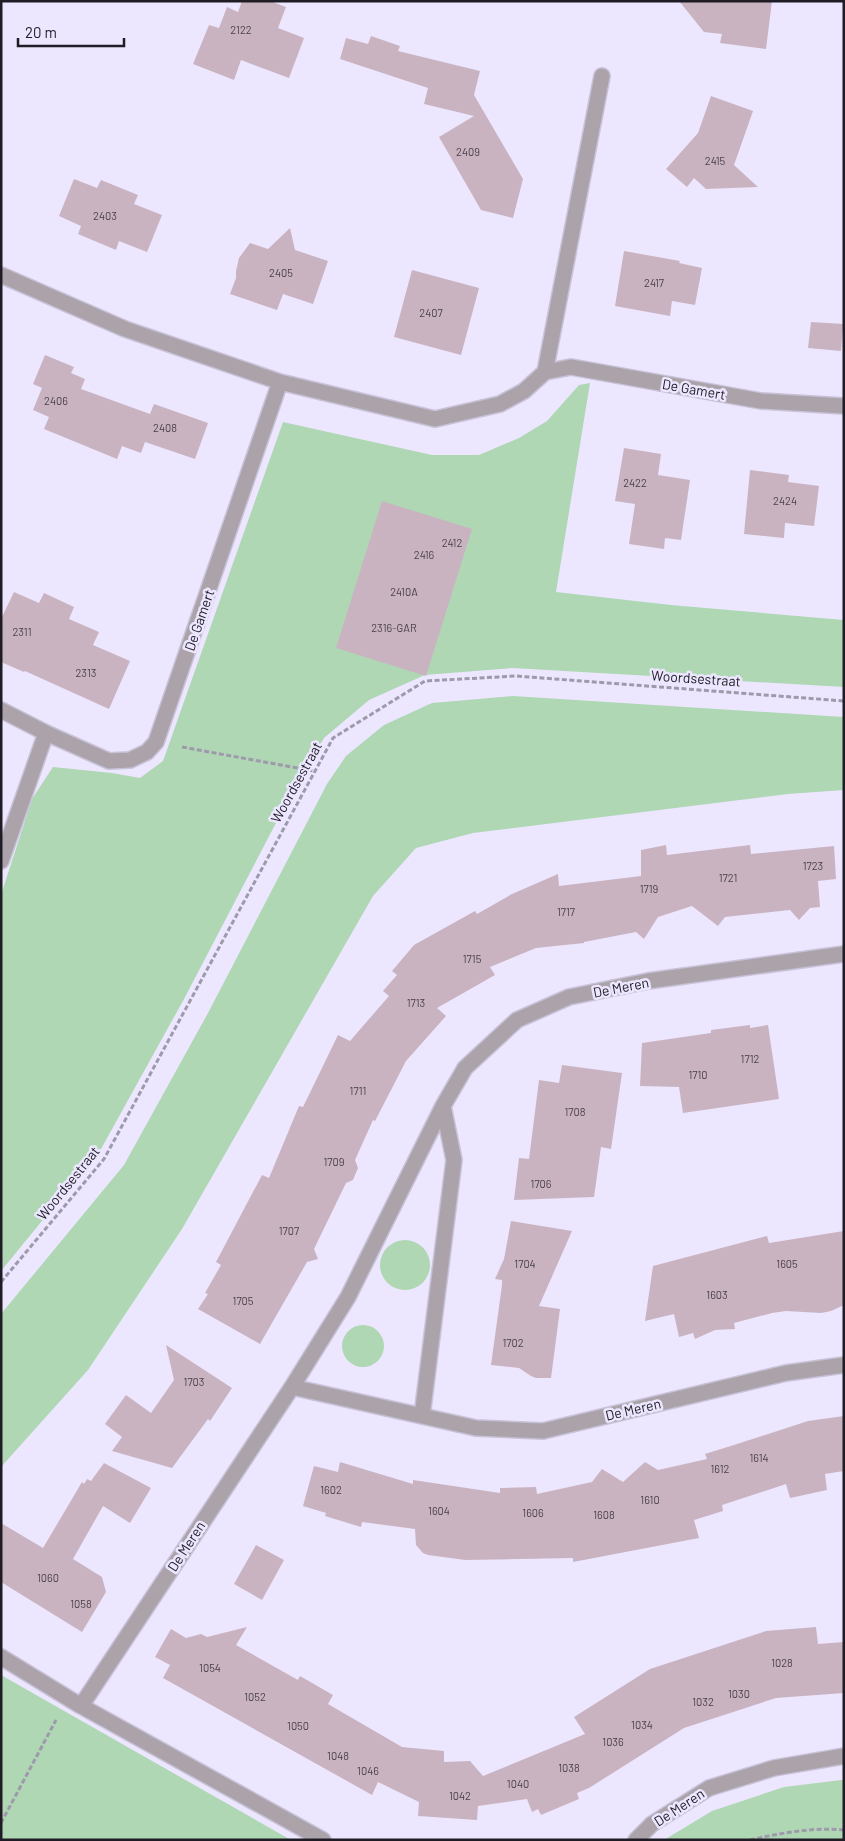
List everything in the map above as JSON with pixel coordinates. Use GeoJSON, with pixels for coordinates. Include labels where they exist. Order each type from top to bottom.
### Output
{"type":"FeatureCollection","features":[{"type":"Feature","properties":{"kind":"street"},"geometry":{"type":"LineString","coordinates":[[545,372],[602,76]]}},
{"type":"Feature","properties":{"kind":"street","name":"De Gamert"},"geometry":{"type":"LineString","coordinates":[[1,274],[125,330],[280,382],[435,419],[500,404],[524,390],[545,372],[571,367],[761,401],[844,406]]}},
{"type":"Feature","properties":{"kind":"street","name":"De Gamert"},"geometry":{"type":"LineString","coordinates":[[156,742],[280,382]]}},
{"type":"Feature","properties":{"kind":"street"},"geometry":{"type":"LineString","coordinates":[[1,710],[46,733],[109,761],[130,760],[147,752],[156,742]]}},
{"type":"Feature","properties":{"kind":"street"},"geometry":{"type":"LineString","coordinates":[[1,861],[46,733]]}},
{"type":"Feature","properties":{"kind":"street","name":"De Meren"},"geometry":{"type":"LineString","coordinates":[[81,1706],[292,1387],[348,1296],[443,1106],[465,1068],[517,1020],[569,997],[648,981],[844,954]]}},
{"type":"Feature","properties":{"kind":"street"},"geometry":{"type":"LineString","coordinates":[[422,1416],[454,1160],[443,1106]]}},
{"type":"Feature","properties":{"kind":"street","name":"De Meren"},"geometry":{"type":"LineString","coordinates":[[292,1387],[476,1428],[543,1431],[786,1373],[844,1365]]}},
{"type":"Feature","properties":{"kind":"street"},"geometry":{"type":"LineString","coordinates":[[1,1657],[81,1706],[323,1840]]}},
{"type":"Feature","properties":{"kind":"street","name":"De Meren"},"geometry":{"type":"LineString","coordinates":[[636,1840],[652,1824],[709,1788],[774,1768],[844,1756]]}},
{"type":"Feature","properties":{"kind":"path","name":"Woordsestraat"},"geometry":{"type":"LineString","coordinates":[[1,1282],[104,1159],[333,738],[425,681],[516,676],[844,701]]}},
{"type":"Feature","properties":{"kind":"path"},"geometry":{"type":"LineString","coordinates":[[156,742],[314,771]]}},
{"type":"Feature","properties":{"kind":"path"},"geometry":{"type":"LineString","coordinates":[[1,1823],[68,1697]]}},
{"type":"Feature","properties":{"kind":"path"},"geometry":{"type":"LineString","coordinates":[[750,1840],[782,1832],[844,1830]]}},
{"type":"Feature","properties":{"kind":"green space"},"geometry":{"type":"Polygon","coordinates":[[[590,383],[556,592],[671,605],[844,620],[844,687],[512,668],[425,675],[369,700],[324,738],[287,802],[184,999],[101,1149],[1,1271],[1,895],[32,799],[53,767],[140,778],[163,761],[283,422],[432,455],[479,455],[519,438],[547,421],[579,385],[590,383]]]}},
{"type":"Feature","properties":{"kind":"green space"},"geometry":{"type":"Polygon","coordinates":[[[513,696],[844,717],[844,790],[788,794],[473,833],[416,848],[373,896],[182,1229],[88,1370],[1,1467],[1,1314],[124,1165],[208,1013],[327,784],[346,756],[384,725],[432,703],[513,696]]]}},
{"type":"Feature","properties":{"kind":"green space"},"geometry":{"type":"Polygon","coordinates":[[[410,1240],[423,1247],[429,1255],[429,1275],[423,1283],[415,1289],[400,1290],[387,1283],[381,1275],[380,1260],[387,1247],[395,1241],[410,1240]]]}},
{"type":"Feature","properties":{"kind":"green space"},"geometry":{"type":"Polygon","coordinates":[[[359,1325],[367,1325],[378,1331],[384,1346],[378,1361],[367,1367],[359,1367],[348,1361],[342,1350],[342,1342],[348,1331],[359,1325]]]}},
{"type":"Feature","properties":{"kind":"green space"},"geometry":{"type":"Polygon","coordinates":[[[1,1675],[291,1840],[1,1840],[1,1675]]]}},
{"type":"Feature","properties":{"kind":"green space"},"geometry":{"type":"Polygon","coordinates":[[[844,1780],[844,1840],[664,1840],[712,1811],[784,1787],[844,1780]]]}},
{"type":"Feature","properties":{"kind":"building"},"geometry":{"type":"Polygon","coordinates":[[[242,1],[270,1],[286,7],[278,28],[304,38],[289,78],[241,60],[234,80],[193,64],[209,25],[219,28],[227,7],[238,12],[242,1]]]}},
{"type":"Feature","properties":{"kind":"building"},"geometry":{"type":"Polygon","coordinates":[[[679,1],[772,1],[766,49],[720,43],[722,34],[704,32],[679,1]]]}},
{"type":"Feature","properties":{"kind":"building"},"geometry":{"type":"Polygon","coordinates":[[[371,36],[400,46],[398,51],[480,71],[474,95],[523,179],[513,218],[481,210],[439,137],[474,116],[424,104],[428,88],[340,59],[346,38],[368,44],[371,36]]]}},
{"type":"Feature","properties":{"kind":"building"},"geometry":{"type":"Polygon","coordinates":[[[711,96],[753,111],[734,165],[758,187],[706,189],[694,178],[687,187],[666,169],[698,133],[711,96]]]}},
{"type":"Feature","properties":{"kind":"building"},"geometry":{"type":"Polygon","coordinates":[[[74,179],[97,188],[101,180],[138,195],[134,204],[162,215],[147,252],[119,241],[116,250],[78,234],[81,226],[59,216],[74,179]]]}},
{"type":"Feature","properties":{"kind":"building"},"geometry":{"type":"Polygon","coordinates":[[[290,228],[295,250],[328,261],[313,304],[283,294],[277,310],[230,294],[236,278],[239,258],[250,243],[268,249],[290,228]]]}},
{"type":"Feature","properties":{"kind":"building"},"geometry":{"type":"Polygon","coordinates":[[[624,251],[680,261],[679,263],[702,268],[695,305],[672,301],[670,316],[615,306],[624,251]]]}},
{"type":"Feature","properties":{"kind":"building"},"geometry":{"type":"Polygon","coordinates":[[[412,270],[479,288],[461,355],[394,337],[412,270]]]}},
{"type":"Feature","properties":{"kind":"building"},"geometry":{"type":"Polygon","coordinates":[[[811,322],[843,324],[841,351],[808,348],[811,322]]]}},
{"type":"Feature","properties":{"kind":"building"},"geometry":{"type":"Polygon","coordinates":[[[45,355],[74,367],[71,373],[85,379],[81,389],[150,414],[154,404],[208,423],[195,459],[145,442],[141,453],[122,446],[117,459],[44,429],[49,417],[33,410],[42,388],[33,384],[45,355]]]}},
{"type":"Feature","properties":{"kind":"building"},"geometry":{"type":"Polygon","coordinates":[[[624,448],[661,454],[658,475],[690,480],[681,540],[665,538],[664,549],[629,544],[635,504],[615,501],[624,448]]]}},
{"type":"Feature","properties":{"kind":"building"},"geometry":{"type":"Polygon","coordinates":[[[750,470],[789,475],[788,482],[819,486],[814,526],[785,523],[784,538],[744,534],[750,470]]]}},
{"type":"Feature","properties":{"kind":"building"},"geometry":{"type":"Polygon","coordinates":[[[382,501],[472,529],[426,676],[336,648],[382,501]]]}},
{"type":"Feature","properties":{"kind":"building"},"geometry":{"type":"Polygon","coordinates":[[[14,592],[39,603],[44,593],[74,607],[69,619],[99,632],[93,645],[130,661],[109,709],[1,662],[1,619],[14,592]]]}},
{"type":"Feature","properties":{"kind":"building"},"geometry":{"type":"Polygon","coordinates":[[[666,845],[667,855],[750,845],[751,854],[834,846],[836,879],[818,881],[820,907],[810,908],[799,920],[790,910],[725,917],[718,926],[692,906],[658,917],[644,939],[636,932],[584,943],[536,948],[490,967],[495,975],[437,1008],[446,1016],[406,1061],[375,1121],[373,1120],[355,1160],[358,1168],[353,1180],[346,1183],[314,1249],[318,1259],[307,1262],[260,1344],[198,1309],[208,1294],[205,1293],[221,1265],[216,1262],[262,1175],[269,1178],[299,1106],[303,1107],[338,1035],[350,1041],[389,996],[383,991],[397,975],[392,971],[414,945],[475,911],[477,914],[512,894],[558,874],[559,886],[641,876],[641,850],[666,845]]]}},
{"type":"Feature","properties":{"kind":"building"},"geometry":{"type":"Polygon","coordinates":[[[750,1025],[750,1028],[768,1025],[779,1099],[683,1113],[679,1087],[640,1086],[642,1043],[750,1025]]]}},
{"type":"Feature","properties":{"kind":"building"},"geometry":{"type":"Polygon","coordinates":[[[562,1065],[622,1073],[611,1149],[601,1147],[594,1197],[514,1200],[519,1158],[529,1159],[539,1080],[559,1083],[562,1065]]]}},
{"type":"Feature","properties":{"kind":"building"},"geometry":{"type":"Polygon","coordinates":[[[511,1221],[572,1231],[539,1306],[560,1309],[551,1378],[536,1378],[519,1368],[491,1365],[502,1285],[502,1280],[495,1279],[504,1259],[511,1221]]]}},
{"type":"Feature","properties":{"kind":"building"},"geometry":{"type":"Polygon","coordinates":[[[844,1231],[844,1305],[831,1311],[821,1313],[786,1311],[772,1313],[734,1323],[735,1329],[715,1330],[695,1339],[693,1333],[679,1337],[674,1314],[645,1321],[653,1266],[767,1236],[769,1243],[844,1231]]]}},
{"type":"Feature","properties":{"kind":"building"},"geometry":{"type":"Polygon","coordinates":[[[166,1345],[232,1388],[210,1421],[208,1419],[172,1468],[112,1451],[122,1437],[105,1424],[126,1395],[151,1413],[174,1380],[166,1345]]]}},
{"type":"Feature","properties":{"kind":"building"},"geometry":{"type":"Polygon","coordinates":[[[844,1416],[844,1471],[825,1474],[827,1490],[790,1498],[786,1484],[722,1505],[723,1511],[694,1520],[699,1538],[573,1562],[573,1558],[465,1560],[428,1555],[423,1553],[416,1545],[415,1529],[362,1522],[361,1527],[325,1516],[326,1513],[303,1506],[314,1466],[338,1472],[340,1462],[413,1484],[413,1480],[500,1493],[500,1488],[536,1487],[537,1494],[592,1482],[602,1469],[623,1482],[645,1462],[658,1470],[707,1459],[705,1454],[808,1421],[844,1416]]]}},
{"type":"Feature","properties":{"kind":"building"},"geometry":{"type":"Polygon","coordinates":[[[104,1463],[151,1488],[130,1523],[103,1506],[73,1559],[102,1577],[106,1592],[82,1632],[1,1582],[1,1523],[43,1548],[82,1482],[84,1484],[87,1479],[91,1481],[104,1463]]]}},
{"type":"Feature","properties":{"kind":"building"},"geometry":{"type":"Polygon","coordinates":[[[256,1545],[284,1560],[262,1600],[234,1584],[256,1545]]]}},
{"type":"Feature","properties":{"kind":"building"},"geometry":{"type":"Polygon","coordinates":[[[247,1627],[236,1645],[298,1680],[300,1676],[333,1695],[328,1704],[402,1747],[444,1751],[444,1762],[470,1761],[483,1776],[585,1734],[574,1717],[650,1669],[766,1631],[816,1627],[818,1644],[844,1642],[844,1693],[776,1698],[684,1728],[589,1788],[577,1793],[579,1799],[541,1815],[538,1809],[532,1812],[527,1799],[478,1806],[477,1820],[418,1816],[419,1802],[378,1782],[372,1795],[163,1678],[170,1665],[155,1657],[171,1629],[186,1638],[201,1634],[207,1637],[247,1627]]]}}]}
